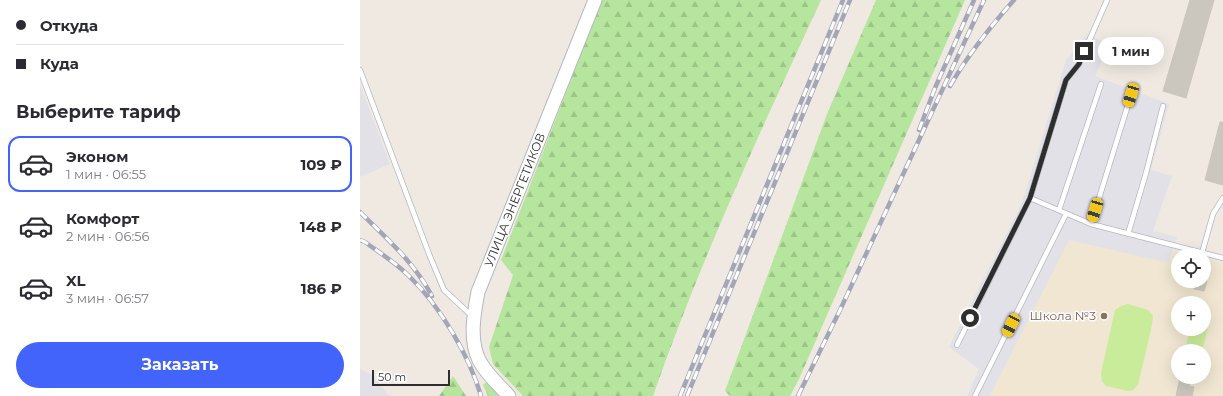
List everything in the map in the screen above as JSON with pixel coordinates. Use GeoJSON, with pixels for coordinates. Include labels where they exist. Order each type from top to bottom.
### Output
{"type":"FeatureCollection","features":[{"type":"Feature","properties":{"kind":"street","name":"УЛИЦА ЭНЕРГЕТИКОВ"},"geometry":{"type":"LineString","coordinates":[[509,396],[479,360],[474,347],[473,317],[478,292],[595,0]]}},
{"type":"Feature","properties":{"kind":"lane"},"geometry":{"type":"LineString","coordinates":[[957,345],[1030,198],[1066,80],[1079,64],[1107,0]]}},
{"type":"Feature","properties":{"kind":"lane"},"geometry":{"type":"LineString","coordinates":[[360,70],[444,290],[473,317]]}},
{"type":"Feature","properties":{"kind":"lane"},"geometry":{"type":"LineString","coordinates":[[1059,210],[1101,84]]}},
{"type":"Feature","properties":{"kind":"lane"},"geometry":{"type":"LineString","coordinates":[[1091,224],[1131,95]]}},
{"type":"Feature","properties":{"kind":"lane"},"geometry":{"type":"LineString","coordinates":[[1128,234],[1146,173],[1163,106]]}},
{"type":"Feature","properties":{"kind":"lane"},"geometry":{"type":"LineString","coordinates":[[1030,198],[1091,224],[1183,248]]}},
{"type":"Feature","properties":{"kind":"lane"},"geometry":{"type":"LineString","coordinates":[[1203,248],[1213,214],[1223,198]]}},
{"type":"Feature","properties":{"kind":"lane"},"geometry":{"type":"LineString","coordinates":[[975,396],[1066,214]]}},
{"type":"Feature","properties":{"kind":"lane"},"geometry":{"type":"LineString","coordinates":[[1211,255],[1223,258]]}},
{"type":"Feature","properties":{"kind":"shaded area"},"geometry":{"type":"Polygon","coordinates":[[[1087,34],[1109,45],[1095,76],[1169,104],[1151,170],[1172,176],[1153,231],[1177,237],[1174,248],[1171,248],[1169,263],[1069,241],[990,396],[967,396],[979,369],[949,347],[1022,203],[1066,60],[1087,34]]]}},
{"type":"Feature","properties":{"kind":"shaded area"},"geometry":{"type":"Polygon","coordinates":[[[360,84],[390,164],[360,177],[360,84]]]}},
{"type":"Feature","properties":{"kind":"shaded area","name":"Школа №3"},"geometry":{"type":"Polygon","coordinates":[[[1069,240],[1169,263],[1171,255],[1171,288],[1211,288],[1211,261],[1223,264],[1223,396],[990,396],[1069,240]]]}},
{"type":"Feature","properties":{"kind":"shaded area"},"geometry":{"type":"Polygon","coordinates":[[[360,369],[370,374],[390,396],[360,396],[360,369]]]}},
{"type":"Feature","properties":{"kind":"green space"},"geometry":{"type":"Polygon","coordinates":[[[602,0],[821,0],[732,196],[691,295],[653,396],[523,396],[493,364],[489,347],[513,275],[501,260],[602,0]]]}},
{"type":"Feature","properties":{"kind":"green space"},"geometry":{"type":"Polygon","coordinates":[[[876,0],[965,0],[799,379],[790,396],[730,396],[725,391],[827,114],[876,0]]]}},
{"type":"Feature","properties":{"kind":"green space"},"geometry":{"type":"Polygon","coordinates":[[[1128,304],[1148,310],[1153,316],[1138,385],[1133,390],[1128,391],[1106,386],[1102,381],[1101,373],[1115,310],[1128,304]]]}},
{"type":"Feature","properties":{"kind":"green space"},"geometry":{"type":"Polygon","coordinates":[[[1188,336],[1206,336],[1204,344],[1186,344],[1188,336]]]}},
{"type":"Feature","properties":{"kind":"green space"},"geometry":{"type":"Polygon","coordinates":[[[453,376],[466,396],[439,396],[453,376]]]}},
{"type":"Feature","properties":{"kind":"green space"},"geometry":{"type":"Polygon","coordinates":[[[488,381],[498,396],[488,396],[483,385],[488,381]]]}},
{"type":"Feature","properties":{"kind":"building"},"geometry":{"type":"Polygon","coordinates":[[[1190,0],[1214,0],[1186,98],[1163,91],[1190,0]]]}},
{"type":"Feature","properties":{"kind":"building"},"geometry":{"type":"Polygon","coordinates":[[[1220,122],[1223,122],[1223,185],[1205,180],[1220,122]]]}},
{"type":"Feature","properties":{"kind":"building"},"geometry":{"type":"Polygon","coordinates":[[[1194,288],[1205,288],[1204,291],[1194,288]]]}},
{"type":"Feature","properties":{"kind":"building"},"geometry":{"type":"Polygon","coordinates":[[[1179,384],[1189,384],[1189,386],[1194,387],[1192,396],[1176,396],[1179,384]]]}},
{"type":"Feature","properties":{"kind":"railway"},"geometry":{"type":"LineString","coordinates":[[680,396],[843,0]]}},
{"type":"Feature","properties":{"kind":"railway"},"geometry":{"type":"LineString","coordinates":[[687,396],[850,0]]}},
{"type":"Feature","properties":{"kind":"railway"},"geometry":{"type":"LineString","coordinates":[[919,130],[935,88],[974,0]]}},
{"type":"Feature","properties":{"kind":"railway"},"geometry":{"type":"LineString","coordinates":[[798,396],[841,308],[984,0]]}},
{"type":"Feature","properties":{"kind":"railway"},"geometry":{"type":"LineString","coordinates":[[950,86],[964,63],[996,20],[1014,0]]}},
{"type":"Feature","properties":{"kind":"railway"},"geometry":{"type":"LineString","coordinates":[[360,212],[390,241],[417,272],[432,296]]}},
{"type":"Feature","properties":{"kind":"railway"},"geometry":{"type":"LineString","coordinates":[[360,240],[388,258],[404,271],[421,288],[432,302],[461,348],[476,380],[481,396]]}},
{"type":"Feature","properties":{"kind":"place","name":"Школа №3"},"geometry":{"type":"Point","coordinates":[1104,316]}},
{"type":"Feature","properties":{"kind":"route"},"geometry":{"type":"LineString","coordinates":[[970,318],[1030,198],[1066,80],[1079,64],[1084,51]]}}]}
